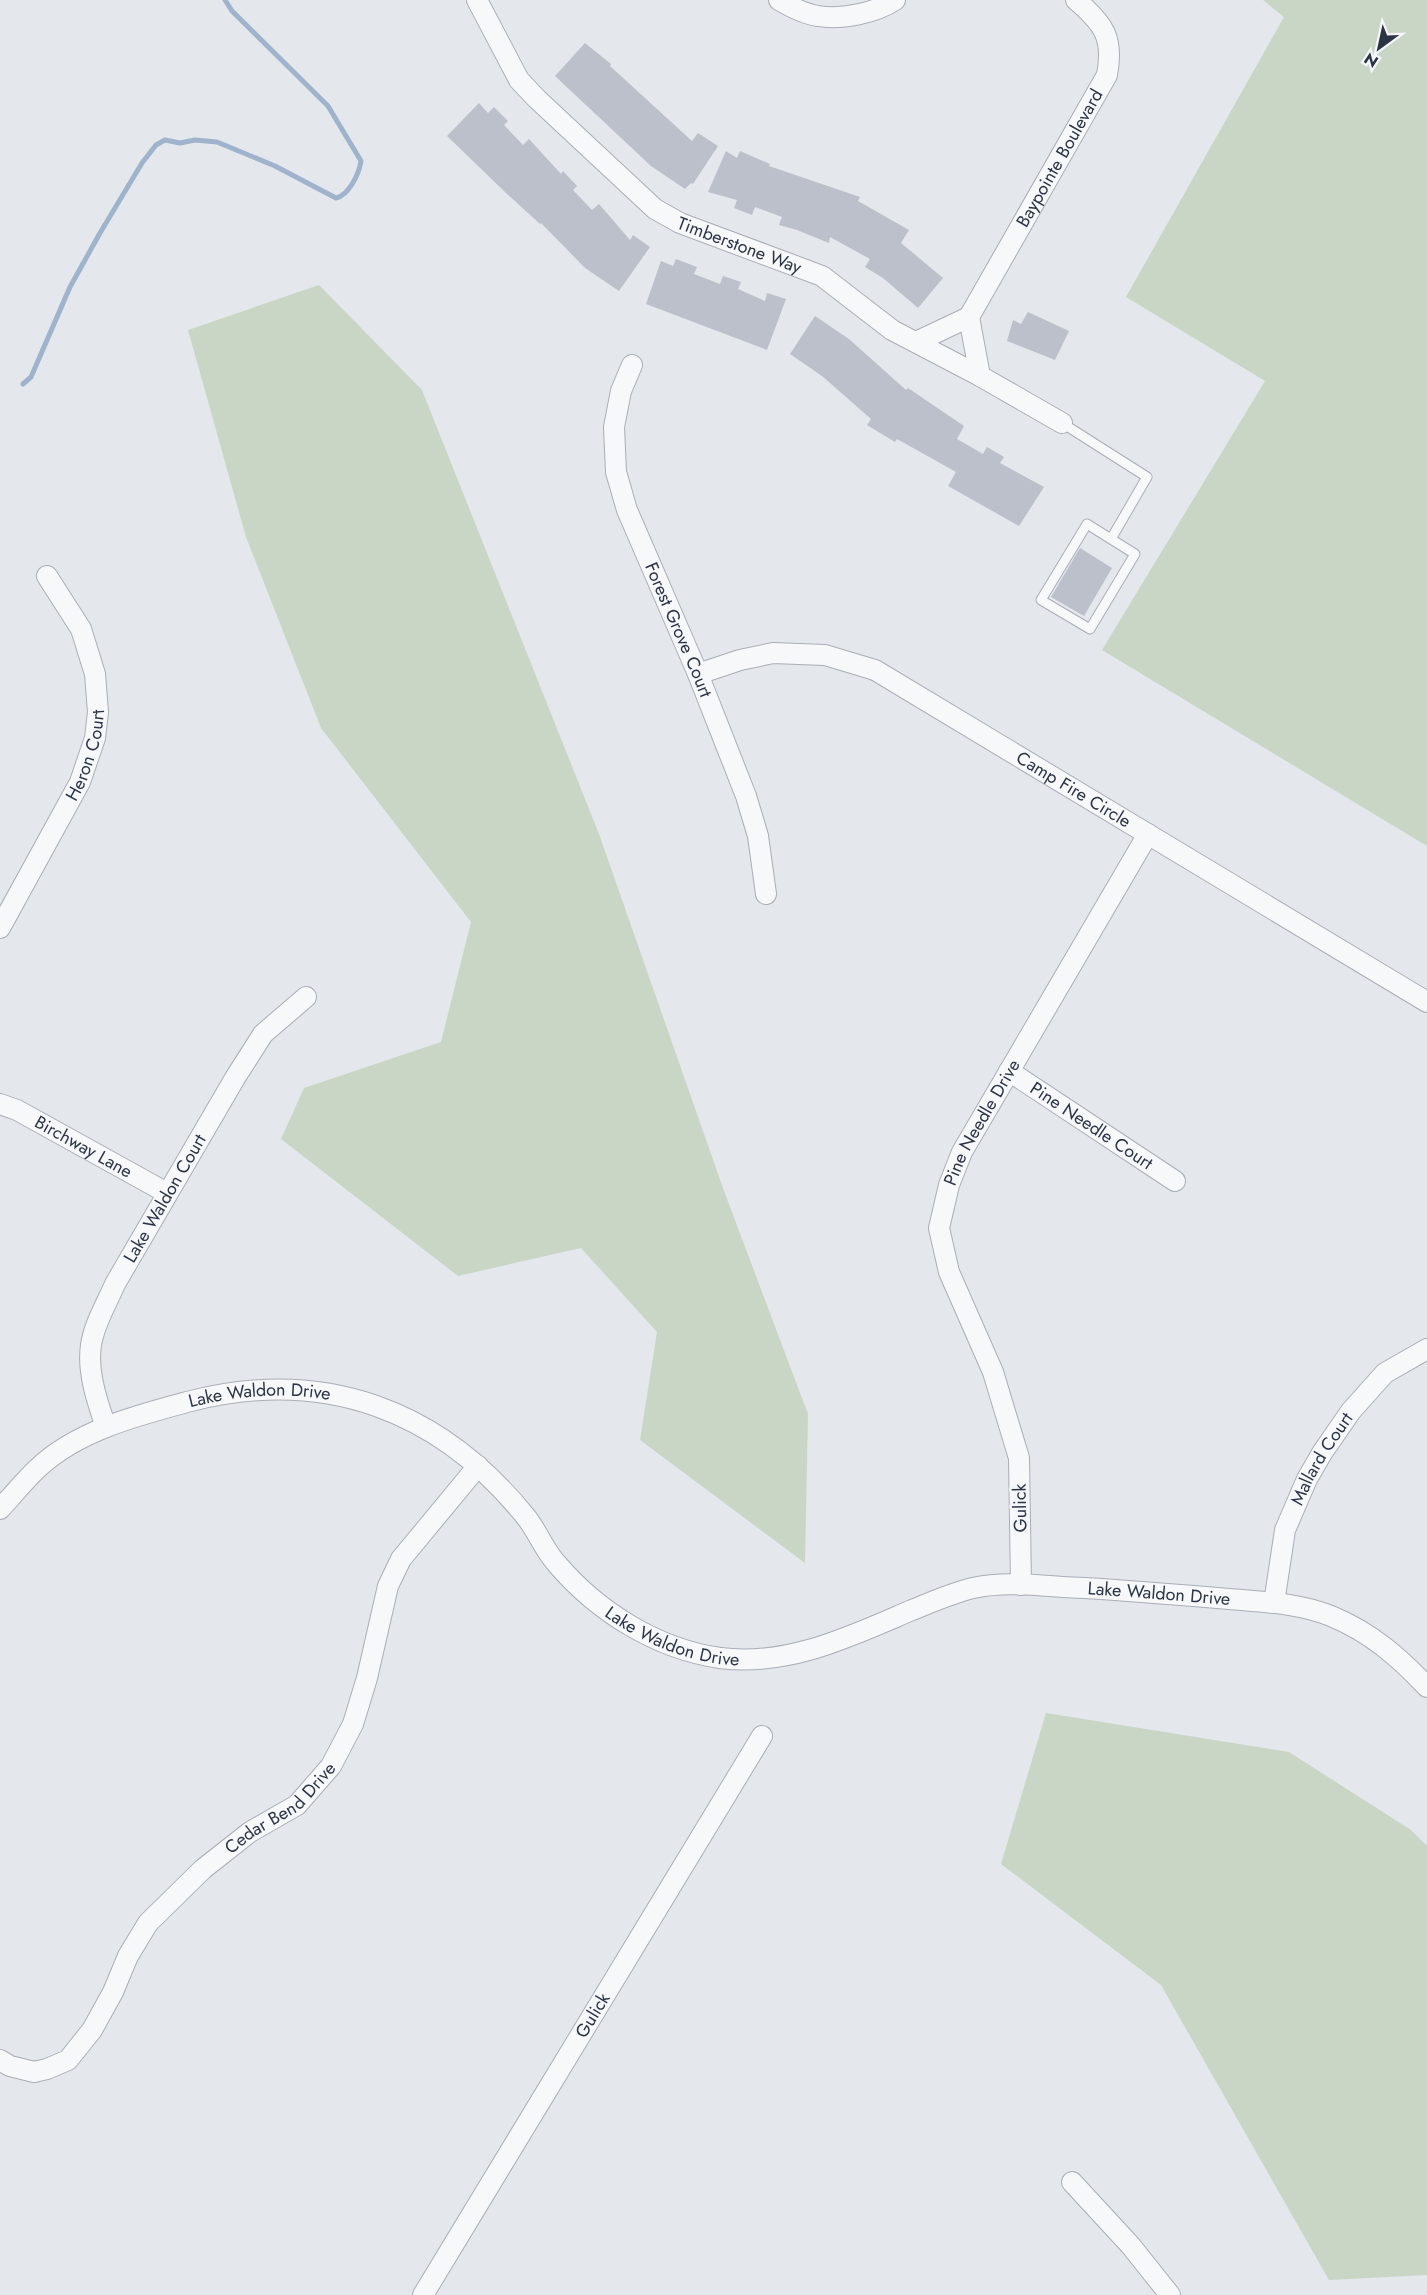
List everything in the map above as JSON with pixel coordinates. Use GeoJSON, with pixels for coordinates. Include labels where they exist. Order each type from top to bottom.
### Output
{"type":"FeatureCollection","features":[{"type":"Feature","properties":{"kind":"street","name":"Timberstone Way"},"geometry":{"type":"LineString","coordinates":[[477,0],[519,80],[655,209],[680,223],[822,276],[892,330],[980,376],[1062,423]]}},
{"type":"Feature","properties":{"kind":"street"},"geometry":{"type":"LineString","coordinates":[[779,0],[796,10],[818,16],[841,17],[867,12],[896,0]]}},
{"type":"Feature","properties":{"kind":"street","name":"Baypointe Boulevard"},"geometry":{"type":"LineString","coordinates":[[969,317],[1107,75],[1111,53],[1106,34],[1097,17],[1077,0]]}},
{"type":"Feature","properties":{"kind":"street"},"geometry":{"type":"LineString","coordinates":[[916,342],[969,317],[980,376]]}},
{"type":"Feature","properties":{"kind":"street","name":"Forest Grove Court"},"geometry":{"type":"LineString","coordinates":[[632,365],[621,391],[614,427],[616,472],[627,510],[698,674],[746,796],[758,836],[766,894]]}},
{"type":"Feature","properties":{"kind":"street","name":"Heron Court"},"geometry":{"type":"LineString","coordinates":[[0,928],[80,782],[95,738],[98,712],[95,674],[81,629],[47,576]]}},
{"type":"Feature","properties":{"kind":"street","name":"Camp Fire Circle"},"geometry":{"type":"LineString","coordinates":[[698,674],[740,660],[773,653],[825,655],[875,670],[1427,1002]]}},
{"type":"Feature","properties":{"kind":"street","name":"Pine Needle Drive"},"geometry":{"type":"LineString","coordinates":[[1011,1433],[993,1372],[949,1272],[939,1228],[949,1185],[962,1152],[1148,834]]}},
{"type":"Feature","properties":{"kind":"street","name":"Lake Waldon Court"},"geometry":{"type":"LineString","coordinates":[[106,1427],[93,1390],[91,1345],[115,1284],[263,1034],[306,997]]}},
{"type":"Feature","properties":{"kind":"street","name":"Pine Needle Court"},"geometry":{"type":"LineString","coordinates":[[1009,1071],[1175,1181]]}},
{"type":"Feature","properties":{"kind":"street","name":"Birchway Lane"},"geometry":{"type":"LineString","coordinates":[[0,1104],[17,1110],[167,1193]]}},
{"type":"Feature","properties":{"kind":"street","name":"Mallard Court"},"geometry":{"type":"LineString","coordinates":[[1274,1603],[1285,1530],[1306,1479],[1322,1452],[1351,1411],[1385,1373],[1427,1349]]}},
{"type":"Feature","properties":{"kind":"street","name":"Lake Waldon Drive"},"geometry":{"type":"LineString","coordinates":[[0,1509],[40,1465],[93,1431],[223,1393],[303,1391],[338,1395],[385,1407],[420,1424],[478,1466],[527,1519],[555,1563],[606,1611],[645,1634],[684,1650],[722,1658],[782,1658],[837,1642],[933,1601],[972,1588],[1004,1584],[1155,1592],[1274,1603],[1327,1615],[1359,1629],[1388,1649],[1427,1687]]}},
{"type":"Feature","properties":{"kind":"street","name":"Gulick"},"geometry":{"type":"LineString","coordinates":[[1011,1433],[1018,1458],[1021,1585]]}},
{"type":"Feature","properties":{"kind":"street","name":"Cedar Bend Drive"},"geometry":{"type":"LineString","coordinates":[[0,2060],[10,2066],[34,2072],[68,2060],[92,2030],[128,1956],[148,1923],[203,1869],[250,1832],[297,1805],[331,1766],[353,1724],[367,1678],[388,1586],[401,1559],[478,1466]]}},
{"type":"Feature","properties":{"kind":"street","name":"Gulick"},"geometry":{"type":"LineString","coordinates":[[423,2295],[762,1736]]}},
{"type":"Feature","properties":{"kind":"street"},"geometry":{"type":"LineString","coordinates":[[1072,2182],[1131,2246],[1170,2295]]}},
{"type":"Feature","properties":{"kind":"lane"},"geometry":{"type":"LineString","coordinates":[[1062,423],[1147,477],[1111,539]]}},
{"type":"Feature","properties":{"kind":"lane"},"geometry":{"type":"LineString","coordinates":[[1087,524],[1111,539],[1136,554],[1090,629],[1041,600],[1087,524]]}},
{"type":"Feature","properties":{"kind":"green space"},"geometry":{"type":"Polygon","coordinates":[[[1263,0],[1427,0],[1427,846],[1102,650],[1265,381],[1126,297],[1284,17],[1263,0]]]}},
{"type":"Feature","properties":{"kind":"green space"},"geometry":{"type":"Polygon","coordinates":[[[319,285],[422,390],[599,834],[724,1191],[808,1414],[805,1563],[640,1440],[657,1332],[581,1248],[458,1276],[281,1139],[304,1088],[441,1042],[471,922],[321,728],[246,537],[188,330],[319,285]]]}},
{"type":"Feature","properties":{"kind":"green space"},"geometry":{"type":"Polygon","coordinates":[[[1046,1713],[1289,1752],[1411,1830],[1427,1846],[1427,2275],[1329,2280],[1161,1985],[1001,1864],[1046,1713]]]}},
{"type":"Feature","properties":{"kind":"building"},"geometry":{"type":"Polygon","coordinates":[[[585,43],[611,64],[610,66],[692,141],[698,133],[718,146],[693,184],[691,183],[685,189],[651,166],[555,76],[585,43]]]}},
{"type":"Feature","properties":{"kind":"building"},"geometry":{"type":"Polygon","coordinates":[[[479,103],[488,113],[494,107],[508,121],[504,125],[523,145],[529,139],[561,174],[563,171],[577,186],[573,190],[592,210],[599,204],[630,240],[633,235],[650,247],[619,291],[585,268],[541,223],[447,136],[479,103]]]}},
{"type":"Feature","properties":{"kind":"building"},"geometry":{"type":"Polygon","coordinates":[[[726,151],[737,158],[740,151],[770,164],[769,166],[860,197],[858,201],[909,230],[901,243],[943,278],[918,308],[883,278],[865,267],[870,259],[830,237],[829,243],[779,225],[782,217],[755,207],[752,215],[734,208],[737,200],[708,192],[726,151]]]}},
{"type":"Feature","properties":{"kind":"building"},"geometry":{"type":"Polygon","coordinates":[[[676,259],[697,267],[694,274],[720,284],[723,276],[741,282],[738,289],[765,301],[767,293],[786,299],[767,350],[646,304],[661,261],[673,266],[676,259]]]}},
{"type":"Feature","properties":{"kind":"building"},"geometry":{"type":"Polygon","coordinates":[[[1028,312],[1069,331],[1055,360],[1007,341],[1013,320],[1021,324],[1028,312]]]}},
{"type":"Feature","properties":{"kind":"building"},"geometry":{"type":"Polygon","coordinates":[[[815,316],[849,339],[906,390],[908,388],[964,426],[957,439],[983,454],[987,447],[1004,457],[1000,463],[1044,487],[1019,526],[948,486],[956,472],[897,439],[895,442],[867,425],[871,419],[822,376],[790,354],[815,316]]]}},
{"type":"Feature","properties":{"kind":"building"},"geometry":{"type":"Polygon","coordinates":[[[1080,548],[1112,568],[1084,616],[1051,597],[1080,548]]]}},
{"type":"Feature","properties":{"kind":"waterway"},"geometry":{"type":"LineString","coordinates":[[23,384],[31,377],[70,287],[100,233],[142,163],[156,145],[165,140],[180,143],[195,140],[217,142],[275,166],[336,198],[345,193],[356,178],[361,161],[328,106],[232,11],[225,0]]}}]}
